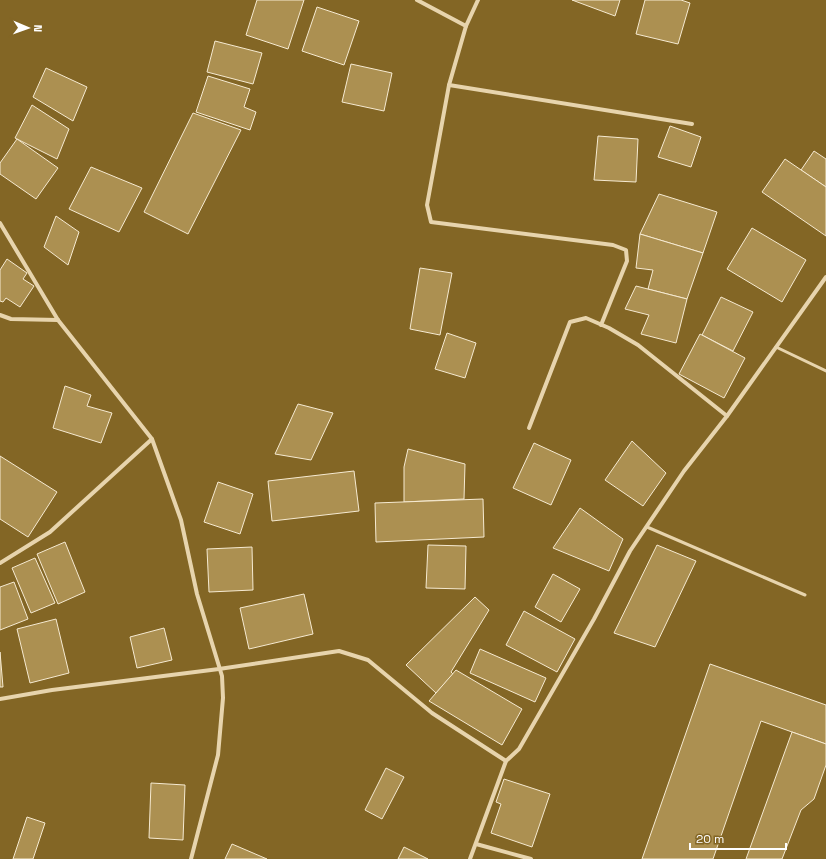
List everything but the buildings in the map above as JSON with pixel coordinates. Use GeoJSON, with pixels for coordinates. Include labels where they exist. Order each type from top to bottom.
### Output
{"type":"FeatureCollection","features":[{"type":"Feature","properties":{"kind":"street"},"geometry":{"type":"LineString","coordinates":[[417,0],[466,26]]}},
{"type":"Feature","properties":{"kind":"street"},"geometry":{"type":"LineString","coordinates":[[478,0],[466,26],[449,85],[427,205],[431,222],[613,245],[626,250],[627,261],[600,325]]}},
{"type":"Feature","properties":{"kind":"street"},"geometry":{"type":"LineString","coordinates":[[449,85],[692,124]]}},
{"type":"Feature","properties":{"kind":"street"},"geometry":{"type":"LineString","coordinates":[[0,223],[58,320],[152,439],[181,520],[197,594],[222,676],[223,698],[218,755],[191,859]]}},
{"type":"Feature","properties":{"kind":"street"},"geometry":{"type":"LineString","coordinates":[[470,859],[506,761],[519,749],[594,619],[630,551],[684,471],[727,416],[826,277]]}},
{"type":"Feature","properties":{"kind":"street"},"geometry":{"type":"LineString","coordinates":[[0,315],[11,319],[58,320]]}},
{"type":"Feature","properties":{"kind":"street"},"geometry":{"type":"LineString","coordinates":[[529,428],[570,322],[586,318],[609,328],[638,345],[727,416]]}},
{"type":"Feature","properties":{"kind":"street"},"geometry":{"type":"LineString","coordinates":[[0,563],[50,532],[152,439]]}},
{"type":"Feature","properties":{"kind":"street"},"geometry":{"type":"LineString","coordinates":[[0,699],[52,690],[219,669],[339,651],[368,660],[432,713],[506,761]]}},
{"type":"Feature","properties":{"kind":"street"},"geometry":{"type":"LineString","coordinates":[[476,844],[531,859]]}},
{"type":"Feature","properties":{"kind":"lane"},"geometry":{"type":"LineString","coordinates":[[776,348],[826,371]]}},
{"type":"Feature","properties":{"kind":"lane"},"geometry":{"type":"LineString","coordinates":[[647,526],[805,595]]}}]}
